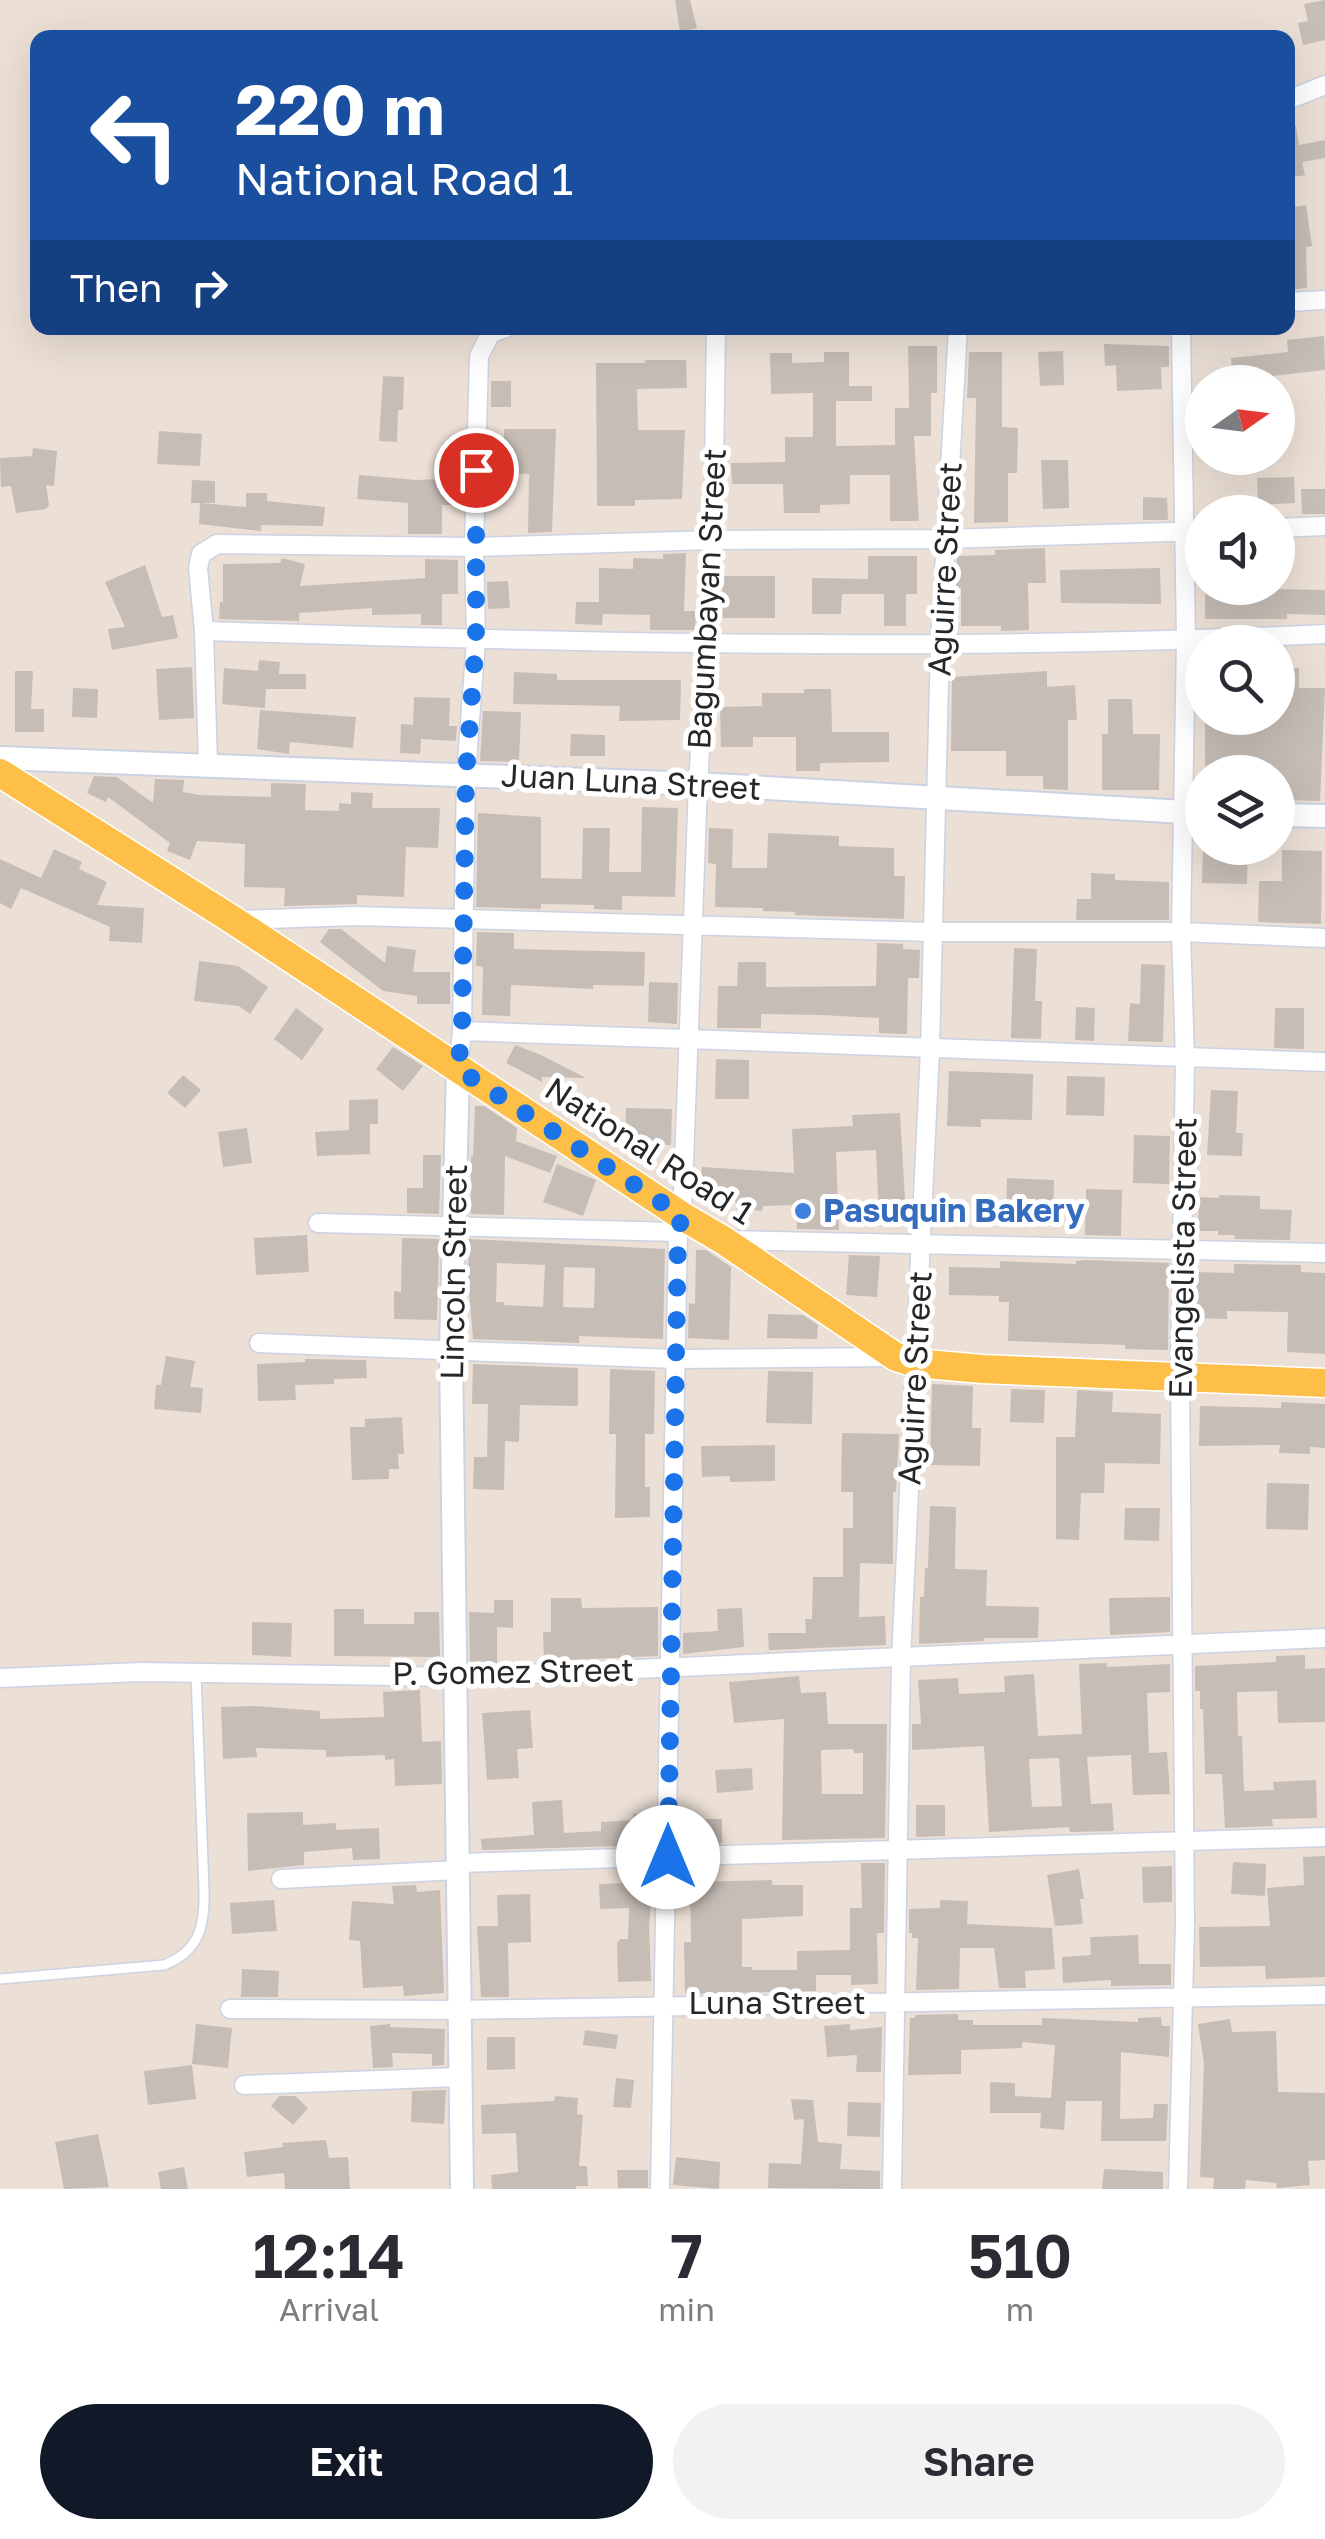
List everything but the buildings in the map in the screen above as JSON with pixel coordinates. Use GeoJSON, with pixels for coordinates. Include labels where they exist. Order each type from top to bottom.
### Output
{"type":"FeatureCollection","features":[{"type":"Feature","properties":{"kind":"main road","name":"National Road 1"},"geometry":{"type":"LineString","coordinates":[[0,773],[233,920],[458,1069],[680,1224],[724,1240],[906,1360],[982,1369],[1325,1384]]}},
{"type":"Feature","properties":{"kind":"street"},"geometry":{"type":"LineString","coordinates":[[1295,97],[1325,85]]}},
{"type":"Feature","properties":{"kind":"street"},"geometry":{"type":"LineString","coordinates":[[1295,302],[1325,300]]}},
{"type":"Feature","properties":{"kind":"street","name":"Lincoln Street"},"geometry":{"type":"LineString","coordinates":[[462,2189],[451,1349],[466,775],[476,640],[479,356],[490,335]]}},
{"type":"Feature","properties":{"kind":"street","name":"Bagumbayan Street"},"geometry":{"type":"LineString","coordinates":[[660,2189],[675,1359],[698,784],[713,540],[716,335]]}},
{"type":"Feature","properties":{"kind":"street","name":"Aguirre Street"},"geometry":{"type":"LineString","coordinates":[[892,2189],[906,1360],[922,1242],[940,642],[958,335]]}},
{"type":"Feature","properties":{"kind":"street","name":"Evangelista Street"},"geometry":{"type":"LineString","coordinates":[[1181,335],[1192,495]]}},
{"type":"Feature","properties":{"kind":"street"},"geometry":{"type":"LineString","coordinates":[[1295,527],[1325,526]]}},
{"type":"Feature","properties":{"kind":"street"},"geometry":{"type":"LineString","coordinates":[[208,764],[199,559],[206,550],[225,544],[474,547],[1185,532]]}},
{"type":"Feature","properties":{"kind":"street"},"geometry":{"type":"LineString","coordinates":[[204,631],[707,643],[1185,640]]}},
{"type":"Feature","properties":{"kind":"street"},"geometry":{"type":"LineString","coordinates":[[1295,635],[1325,634]]}},
{"type":"Feature","properties":{"kind":"street","name":"Juan Luna Street"},"geometry":{"type":"LineString","coordinates":[[0,758],[698,784],[1185,813]]}},
{"type":"Feature","properties":{"kind":"street"},"geometry":{"type":"LineString","coordinates":[[1295,815],[1325,816]]}},
{"type":"Feature","properties":{"kind":"street","name":"Evangelista Street"},"geometry":{"type":"LineString","coordinates":[[1178,2189],[1184,1842],[1180,1377],[1186,1059],[1181,932],[1188,865]]}},
{"type":"Feature","properties":{"kind":"street"},"geometry":{"type":"LineString","coordinates":[[233,920],[356,916],[1325,938]]}},
{"type":"Feature","properties":{"kind":"street"},"geometry":{"type":"LineString","coordinates":[[462,1031],[1325,1062]]}},
{"type":"Feature","properties":{"kind":"street"},"geometry":{"type":"LineString","coordinates":[[318,1223],[680,1224]]}},
{"type":"Feature","properties":{"kind":"street"},"geometry":{"type":"LineString","coordinates":[[724,1240],[1325,1253]]}},
{"type":"Feature","properties":{"kind":"street"},"geometry":{"type":"LineString","coordinates":[[259,1343],[675,1359],[906,1360]]}},
{"type":"Feature","properties":{"kind":"street","name":"P. Gomez Street"},"geometry":{"type":"LineString","coordinates":[[0,1678],[196,1673],[458,1676],[1325,1638]]}},
{"type":"Feature","properties":{"kind":"street"},"geometry":{"type":"LineString","coordinates":[[281,1878],[668,1857],[1325,1837]]}},
{"type":"Feature","properties":{"kind":"street","name":"Luna Street"},"geometry":{"type":"LineString","coordinates":[[230,2010],[459,2010],[1325,1994]]}},
{"type":"Feature","properties":{"kind":"street"},"geometry":{"type":"LineString","coordinates":[[244,2085],[460,2077]]}},
{"type":"Feature","properties":{"kind":"lane"},"geometry":{"type":"LineString","coordinates":[[0,1979],[164,1965],[177,1960],[198,1938],[204,1906],[196,1673]]}},
{"type":"Feature","properties":{"kind":"place","name":"Pasuquin Bakery"},"geometry":{"type":"Point","coordinates":[803,1211]}},
{"type":"Feature","properties":{"kind":"route"},"geometry":{"type":"LineString","coordinates":[[476,470],[476,640],[466,775],[458,1069],[682,1216],[678,1232],[675,1359],[668,1857]]}}]}
